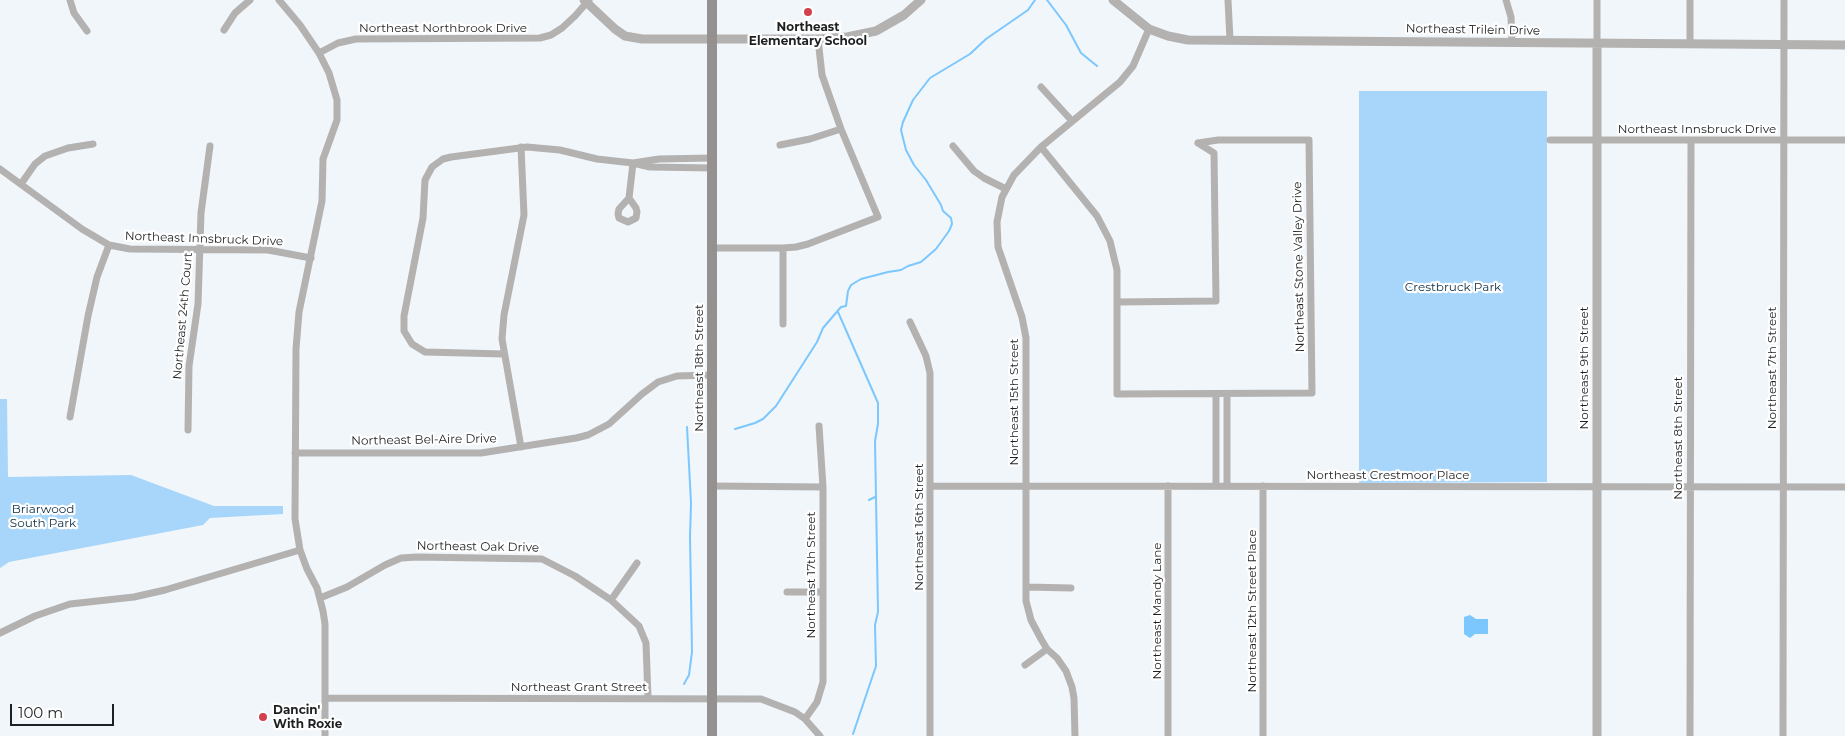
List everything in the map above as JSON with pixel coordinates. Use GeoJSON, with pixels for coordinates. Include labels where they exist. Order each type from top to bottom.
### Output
{"type":"FeatureCollection","features":[{"type":"Feature","properties":{"kind":"main road","name":"Northeast 18th Street"},"geometry":{"type":"LineString","coordinates":[[712,0],[712,736]]}},
{"type":"Feature","properties":{"kind":"street"},"geometry":{"type":"LineString","coordinates":[[70,0],[74,13],[87,30]]}},
{"type":"Feature","properties":{"kind":"street"},"geometry":{"type":"LineString","coordinates":[[224,30],[235,13],[250,0]]}},
{"type":"Feature","properties":{"kind":"street"},"geometry":{"type":"LineString","coordinates":[[279,0],[300,25],[319,53],[335,88],[338,110],[323,159],[322,202],[296,332],[294,504],[296,533],[300,550],[320,598],[325,624],[325,736]]}},
{"type":"Feature","properties":{"kind":"street"},"geometry":{"type":"LineString","coordinates":[[587,1],[615,29],[626,36],[642,38],[818,39],[847,38],[876,31],[904,14],[921,0]]}},
{"type":"Feature","properties":{"kind":"street","name":"Northeast Trilein Drive"},"geometry":{"type":"LineString","coordinates":[[1113,0],[1149,28],[1168,36],[1188,40],[1845,45]]}},
{"type":"Feature","properties":{"kind":"street"},"geometry":{"type":"LineString","coordinates":[[1228,0],[1230,40]]}},
{"type":"Feature","properties":{"kind":"street"},"geometry":{"type":"LineString","coordinates":[[1506,0],[1511,17],[1512,42]]}},
{"type":"Feature","properties":{"kind":"street","name":"Northeast 9th Street"},"geometry":{"type":"LineString","coordinates":[[1597,0],[1597,736]]}},
{"type":"Feature","properties":{"kind":"street"},"geometry":{"type":"LineString","coordinates":[[1690,0],[1690,44]]}},
{"type":"Feature","properties":{"kind":"street","name":"Northeast 7th Street"},"geometry":{"type":"LineString","coordinates":[[1783,736],[1784,0]]}},
{"type":"Feature","properties":{"kind":"street","name":"Northeast Northbrook Drive"},"geometry":{"type":"LineString","coordinates":[[319,53],[338,43],[356,39],[540,38],[551,35],[562,28],[587,1]]}},
{"type":"Feature","properties":{"kind":"street","name":"Northeast 15th Street"},"geometry":{"type":"LineString","coordinates":[[1075,736],[1072,687],[1066,671],[1057,658],[1047,649],[1031,620],[1026,601],[1025,330],[1020,308],[1002,262],[997,234],[999,209],[1006,189],[1021,166],[1041,147],[1120,82],[1133,66],[1149,28]]}},
{"type":"Feature","properties":{"kind":"street"},"geometry":{"type":"LineString","coordinates":[[712,248],[783,248],[808,244],[878,217],[841,129],[822,75],[818,39]]}},
{"type":"Feature","properties":{"kind":"street"},"geometry":{"type":"LineString","coordinates":[[1041,87],[1072,121]]}},
{"type":"Feature","properties":{"kind":"street"},"geometry":{"type":"LineString","coordinates":[[780,145],[810,139],[841,129]]}},
{"type":"Feature","properties":{"kind":"street"},"geometry":{"type":"LineString","coordinates":[[1116,302],[1216,301],[1214,154],[1218,140],[1198,143],[1214,154]]}},
{"type":"Feature","properties":{"kind":"street","name":"Northeast Stone Valley Drive"},"geometry":{"type":"LineString","coordinates":[[1218,140],[1309,140],[1312,393],[1227,394]]}},
{"type":"Feature","properties":{"kind":"street","name":"Northeast Innsbruck Drive"},"geometry":{"type":"LineString","coordinates":[[1550,140],[1845,140]]}},
{"type":"Feature","properties":{"kind":"street","name":"Northeast 8th Street"},"geometry":{"type":"LineString","coordinates":[[1690,736],[1691,140]]}},
{"type":"Feature","properties":{"kind":"street"},"geometry":{"type":"LineString","coordinates":[[21,184],[35,164],[45,156],[68,148],[93,144]]}},
{"type":"Feature","properties":{"kind":"street","name":"Northeast 24th Court"},"geometry":{"type":"LineString","coordinates":[[188,430],[189,366],[199,297],[202,197],[210,146]]}},
{"type":"Feature","properties":{"kind":"street"},"geometry":{"type":"LineString","coordinates":[[953,146],[974,171],[1006,189]]}},
{"type":"Feature","properties":{"kind":"street"},"geometry":{"type":"LineString","coordinates":[[504,354],[434,354],[425,352],[412,344],[404,331],[403,323],[422,228],[424,188],[428,173],[437,162],[443,159],[521,147],[543,148],[597,159],[632,163],[650,168],[712,163]]}},
{"type":"Feature","properties":{"kind":"street"},"geometry":{"type":"LineString","coordinates":[[521,147],[524,215],[502,326],[504,354],[521,447]]}},
{"type":"Feature","properties":{"kind":"street"},"geometry":{"type":"LineString","coordinates":[[1041,147],[1088,204],[1104,228],[1112,248],[1116,270],[1117,394],[1227,394],[1227,486]]}},
{"type":"Feature","properties":{"kind":"street"},"geometry":{"type":"LineString","coordinates":[[629,198],[632,163]]}},
{"type":"Feature","properties":{"kind":"street","name":"Northeast Innsbruck Drive"},"geometry":{"type":"LineString","coordinates":[[0,169],[82,229],[109,245],[130,249],[268,250],[311,258]]}},
{"type":"Feature","properties":{"kind":"street"},"geometry":{"type":"LineString","coordinates":[[70,417],[97,277],[109,245]]}},
{"type":"Feature","properties":{"kind":"street"},"geometry":{"type":"LineString","coordinates":[[783,248],[783,324]]}},
{"type":"Feature","properties":{"kind":"street","name":"Northeast 16th Street"},"geometry":{"type":"LineString","coordinates":[[910,322],[926,356],[930,372],[930,736]]}},
{"type":"Feature","properties":{"kind":"street","name":"Northeast Bel-Aire Drive"},"geometry":{"type":"LineString","coordinates":[[295,453],[481,453],[576,438],[600,430],[619,416],[649,388],[666,378],[682,375],[712,375]]}},
{"type":"Feature","properties":{"kind":"street"},"geometry":{"type":"LineString","coordinates":[[1216,394],[1216,486]]}},
{"type":"Feature","properties":{"kind":"street","name":"Northeast 17th Street"},"geometry":{"type":"LineString","coordinates":[[805,719],[817,702],[822,682],[823,487],[819,426]]}},
{"type":"Feature","properties":{"kind":"street"},"geometry":{"type":"LineString","coordinates":[[712,486],[823,487]]}},
{"type":"Feature","properties":{"kind":"street","name":"Northeast Crestmoor Place"},"geometry":{"type":"LineString","coordinates":[[931,486],[1845,487]]}},
{"type":"Feature","properties":{"kind":"street","name":"Northeast Mandy Lane"},"geometry":{"type":"LineString","coordinates":[[1168,486],[1168,736]]}},
{"type":"Feature","properties":{"kind":"street","name":"Northeast 12th Street Place"},"geometry":{"type":"LineString","coordinates":[[1263,486],[1263,736]]}},
{"type":"Feature","properties":{"kind":"street"},"geometry":{"type":"LineString","coordinates":[[0,633],[35,616],[70,604],[134,597],[164,590],[300,550]]}},
{"type":"Feature","properties":{"kind":"street","name":"Northeast Oak Drive"},"geometry":{"type":"LineString","coordinates":[[320,598],[347,587],[400,558],[500,557],[542,559],[576,576],[611,600],[636,621],[645,637],[648,698]]}},
{"type":"Feature","properties":{"kind":"street"},"geometry":{"type":"LineString","coordinates":[[611,600],[636,563]]}},
{"type":"Feature","properties":{"kind":"street"},"geometry":{"type":"LineString","coordinates":[[1026,587],[1070,588]]}},
{"type":"Feature","properties":{"kind":"street"},"geometry":{"type":"LineString","coordinates":[[787,592],[822,592]]}},
{"type":"Feature","properties":{"kind":"street"},"geometry":{"type":"LineString","coordinates":[[1025,664],[1047,649]]}},
{"type":"Feature","properties":{"kind":"street","name":"Northeast Grant Street"},"geometry":{"type":"LineString","coordinates":[[325,698],[762,699],[784,706],[805,719],[820,736]]}},
{"type":"Feature","properties":{"kind":"green space","name":"Crestbruck Park"},"geometry":{"type":"Polygon","coordinates":[[[1359,91],[1547,91],[1547,482],[1359,483],[1359,91]]]}},
{"type":"Feature","properties":{"kind":"green space","name":"Briarwood South Park"},"geometry":{"type":"Polygon","coordinates":[[[0,399],[7,399],[8,477],[131,475],[214,506],[283,506],[283,514],[210,518],[203,525],[9,562],[0,568],[0,399]]]}},
{"type":"Feature","properties":{"kind":"shaded area"},"geometry":{"type":"Polygon","coordinates":[[[1470,615],[1476,619],[1488,619],[1488,634],[1475,634],[1470,638],[1464,634],[1464,617],[1470,615]]]}},
{"type":"Feature","properties":{"kind":"waterway"},"geometry":{"type":"LineString","coordinates":[[735,429],[763,419],[776,406],[817,342],[823,328],[841,307],[846,306],[848,291],[851,285],[861,279],[901,270],[921,262],[936,249],[949,231],[952,224],[951,218],[943,211],[926,180],[914,165],[906,150],[901,130],[903,122],[913,100],[930,78],[970,54],[986,39],[1028,10],[1035,0]]}},
{"type":"Feature","properties":{"kind":"waterway"},"geometry":{"type":"LineString","coordinates":[[1047,0],[1066,25],[1081,53],[1097,66]]}},
{"type":"Feature","properties":{"kind":"waterway"},"geometry":{"type":"LineString","coordinates":[[838,312],[878,403],[878,424],[875,441],[878,612],[875,625],[876,666],[853,734]]}},
{"type":"Feature","properties":{"kind":"waterway"},"geometry":{"type":"LineString","coordinates":[[684,684],[689,675],[692,652],[691,503],[687,427]]}},
{"type":"Feature","properties":{"kind":"waterway"},"geometry":{"type":"LineString","coordinates":[[869,500],[875,497]]}},
{"type":"Feature","properties":{"kind":"place","name":"Northeast Elementary School"},"geometry":{"type":"Point","coordinates":[808,12]}},
{"type":"Feature","properties":{"kind":"place","name":"Dancin' With Roxie"},"geometry":{"type":"Point","coordinates":[263,717]}}]}
